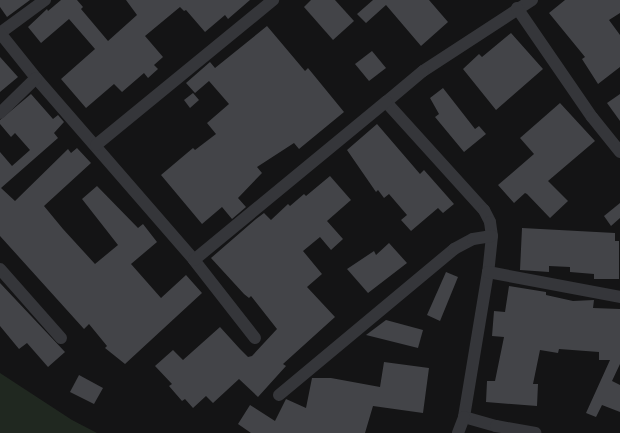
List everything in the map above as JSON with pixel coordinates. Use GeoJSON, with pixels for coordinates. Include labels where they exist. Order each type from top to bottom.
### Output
{"type":"FeatureCollection","features":[{"type":"Feature","properties":{"kind":"street"},"geometry":{"type":"LineString","coordinates":[[45,0],[0,33],[36,78],[96,145],[194,260],[255,338]]}},
{"type":"Feature","properties":{"kind":"street"},"geometry":{"type":"LineString","coordinates":[[96,145],[273,0]]}},
{"type":"Feature","properties":{"kind":"street"},"geometry":{"type":"LineString","coordinates":[[194,260],[423,71],[517,8],[532,0]]}},
{"type":"Feature","properties":{"kind":"street"},"geometry":{"type":"LineString","coordinates":[[517,8],[592,117],[620,152]]}},
{"type":"Feature","properties":{"kind":"street"},"geometry":{"type":"LineString","coordinates":[[0,113],[36,78]]}},
{"type":"Feature","properties":{"kind":"street"},"geometry":{"type":"LineString","coordinates":[[386,102],[484,210],[490,222],[492,236],[488,272],[464,417],[458,433]]}},
{"type":"Feature","properties":{"kind":"street"},"geometry":{"type":"LineString","coordinates":[[279,395],[454,248],[473,239],[492,236]]}},
{"type":"Feature","properties":{"kind":"street"},"geometry":{"type":"LineString","coordinates":[[0,269],[60,338]]}},
{"type":"Feature","properties":{"kind":"street"},"geometry":{"type":"LineString","coordinates":[[488,272],[620,297]]}},
{"type":"Feature","properties":{"kind":"street"},"geometry":{"type":"LineString","coordinates":[[464,417],[496,426],[535,433]]}},
{"type":"Feature","properties":{"kind":"shaded area"},"geometry":{"type":"Polygon","coordinates":[[[0,373],[72,420],[97,433],[0,433],[0,373]]]}},
{"type":"Feature","properties":{"kind":"building"},"geometry":{"type":"Polygon","coordinates":[[[0,0],[30,0],[7,17],[0,7],[0,0]]]}},
{"type":"Feature","properties":{"kind":"building"},"geometry":{"type":"Polygon","coordinates":[[[61,0],[77,0],[83,7],[81,9],[108,41],[137,15],[126,0],[250,0],[228,19],[225,15],[205,32],[186,10],[184,11],[180,7],[145,36],[163,57],[154,65],[158,69],[148,78],[144,73],[122,92],[114,84],[86,108],[61,79],[95,49],[69,19],[41,43],[28,27],[47,9],[48,11],[61,0]]]}},
{"type":"Feature","properties":{"kind":"building"},"geometry":{"type":"Polygon","coordinates":[[[311,0],[335,0],[354,21],[333,40],[304,7],[311,0]]]}},
{"type":"Feature","properties":{"kind":"building"},"geometry":{"type":"Polygon","coordinates":[[[373,0],[429,0],[448,22],[421,46],[386,5],[366,23],[357,14],[373,0]]]}},
{"type":"Feature","properties":{"kind":"building"},"geometry":{"type":"Polygon","coordinates":[[[565,0],[620,0],[620,13],[609,20],[620,35],[620,67],[598,84],[582,59],[585,57],[549,13],[565,0]]]}},
{"type":"Feature","properties":{"kind":"building"},"geometry":{"type":"Polygon","coordinates":[[[267,26],[305,71],[308,68],[344,112],[299,149],[294,143],[257,167],[262,173],[238,198],[246,207],[232,219],[222,207],[202,224],[161,175],[193,148],[195,150],[216,134],[207,123],[229,104],[209,81],[195,93],[186,83],[210,62],[215,68],[267,26]]]}},
{"type":"Feature","properties":{"kind":"building"},"geometry":{"type":"Polygon","coordinates":[[[511,33],[543,69],[496,110],[463,69],[479,54],[482,57],[511,33]]]}},
{"type":"Feature","properties":{"kind":"building"},"geometry":{"type":"Polygon","coordinates":[[[372,51],[386,68],[369,81],[355,64],[372,51]]]}},
{"type":"Feature","properties":{"kind":"building"},"geometry":{"type":"Polygon","coordinates":[[[0,57],[18,77],[0,92],[0,57]]]}},
{"type":"Feature","properties":{"kind":"building"},"geometry":{"type":"Polygon","coordinates":[[[443,88],[475,129],[479,126],[486,134],[464,152],[435,117],[439,114],[430,98],[443,88]]]}},
{"type":"Feature","properties":{"kind":"building"},"geometry":{"type":"Polygon","coordinates":[[[193,93],[199,100],[190,108],[184,100],[193,93]]]}},
{"type":"Feature","properties":{"kind":"building"},"geometry":{"type":"Polygon","coordinates":[[[31,94],[53,119],[58,115],[64,122],[54,133],[58,138],[1,188],[15,201],[68,149],[71,153],[77,148],[91,163],[44,206],[63,229],[95,264],[118,245],[82,199],[97,186],[138,228],[143,224],[157,242],[131,264],[161,298],[186,275],[202,293],[125,364],[105,348],[107,346],[89,324],[84,329],[0,236],[0,152],[12,166],[30,150],[15,133],[11,137],[0,124],[0,120],[31,94]]]}},
{"type":"Feature","properties":{"kind":"building"},"geometry":{"type":"Polygon","coordinates":[[[620,94],[620,121],[607,103],[620,94]]]}},
{"type":"Feature","properties":{"kind":"building"},"geometry":{"type":"Polygon","coordinates":[[[560,103],[595,141],[548,181],[568,201],[550,218],[527,194],[525,193],[514,203],[498,185],[534,154],[520,138],[560,103]]]}},
{"type":"Feature","properties":{"kind":"building"},"geometry":{"type":"Polygon","coordinates":[[[377,124],[420,174],[424,170],[454,204],[443,213],[438,208],[411,231],[401,220],[407,215],[389,194],[384,198],[378,190],[376,192],[347,150],[377,124]]]}},
{"type":"Feature","properties":{"kind":"building"},"geometry":{"type":"Polygon","coordinates":[[[330,176],[351,200],[327,221],[343,239],[331,250],[320,237],[303,251],[322,274],[307,287],[335,317],[283,364],[286,366],[258,397],[239,379],[213,403],[206,396],[193,408],[185,399],[182,401],[169,386],[172,384],[155,366],[173,350],[183,360],[220,327],[248,357],[252,356],[277,329],[251,296],[249,298],[244,294],[211,258],[264,213],[271,220],[288,204],[290,206],[304,194],[306,196],[330,176]]]}},
{"type":"Feature","properties":{"kind":"building"},"geometry":{"type":"Polygon","coordinates":[[[620,203],[620,218],[611,226],[604,216],[620,203]]]}},
{"type":"Feature","properties":{"kind":"building"},"geometry":{"type":"Polygon","coordinates":[[[522,228],[615,233],[615,241],[619,241],[619,279],[594,279],[594,274],[570,272],[570,267],[549,266],[549,272],[520,270],[522,228]]]}},
{"type":"Feature","properties":{"kind":"building"},"geometry":{"type":"Polygon","coordinates":[[[389,243],[407,263],[368,293],[347,269],[374,251],[376,255],[389,243]]]}},
{"type":"Feature","properties":{"kind":"building"},"geometry":{"type":"Polygon","coordinates":[[[446,272],[458,277],[440,321],[427,315],[446,272]]]}},
{"type":"Feature","properties":{"kind":"building"},"geometry":{"type":"Polygon","coordinates":[[[0,283],[65,352],[48,367],[27,343],[19,349],[0,326],[0,283]]]}},
{"type":"Feature","properties":{"kind":"building"},"geometry":{"type":"Polygon","coordinates":[[[509,286],[546,292],[546,295],[573,301],[594,300],[593,308],[620,309],[620,364],[612,381],[620,385],[620,412],[602,405],[596,417],[586,413],[610,360],[599,360],[599,352],[559,349],[558,353],[540,350],[533,384],[538,384],[537,406],[486,402],[487,381],[495,381],[504,337],[492,336],[494,311],[505,312],[509,286]]]}},
{"type":"Feature","properties":{"kind":"building"},"geometry":{"type":"Polygon","coordinates":[[[386,320],[423,330],[418,348],[366,335],[386,320]]]}},
{"type":"Feature","properties":{"kind":"building"},"geometry":{"type":"Polygon","coordinates":[[[384,362],[429,368],[423,413],[373,406],[365,433],[251,433],[238,424],[250,405],[275,421],[286,399],[306,408],[312,378],[331,378],[380,387],[384,362]]]}},
{"type":"Feature","properties":{"kind":"building"},"geometry":{"type":"Polygon","coordinates":[[[79,375],[103,388],[94,404],[70,392],[79,375]]]}}]}
